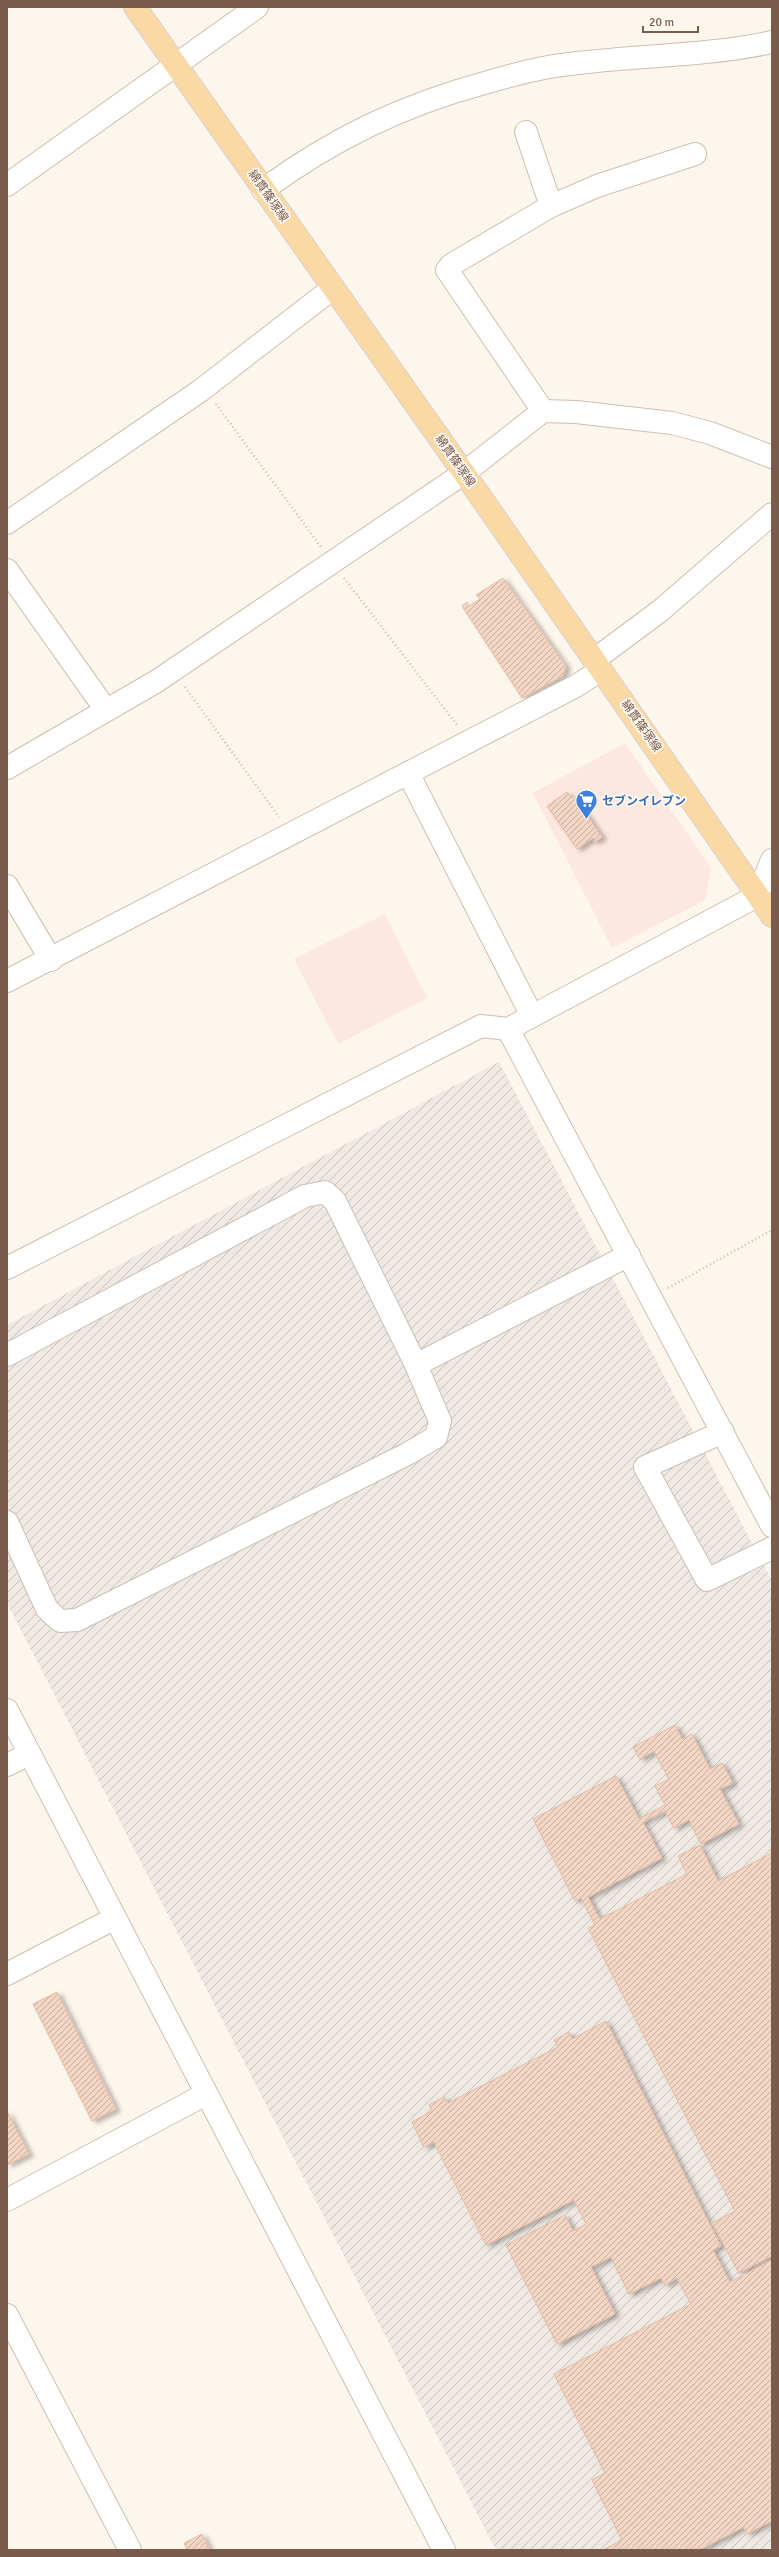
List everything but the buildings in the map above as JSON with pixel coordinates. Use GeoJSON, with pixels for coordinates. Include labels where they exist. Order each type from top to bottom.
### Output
{"type":"FeatureCollection","features":[{"type":"Feature","properties":{"kind":"main road","name":"綿貫篠塚線"},"geometry":{"type":"LineString","coordinates":[[135,7],[464,473],[772,916]]}},
{"type":"Feature","properties":{"kind":"street"},"geometry":{"type":"LineString","coordinates":[[7,185],[258,7]]}},
{"type":"Feature","properties":{"kind":"street"},"geometry":{"type":"LineString","coordinates":[[264,190],[321,151],[360,129],[432,98],[508,76],[561,65],[742,48],[772,42]]}},
{"type":"Feature","properties":{"kind":"street"},"geometry":{"type":"LineString","coordinates":[[526,132],[552,206]]}},
{"type":"Feature","properties":{"kind":"street"},"geometry":{"type":"LineString","coordinates":[[543,411],[447,270],[451,265],[552,206],[597,186],[695,154]]}},
{"type":"Feature","properties":{"kind":"street"},"geometry":{"type":"LineString","coordinates":[[7,523],[204,388],[333,288]]}},
{"type":"Feature","properties":{"kind":"street"},"geometry":{"type":"LineString","coordinates":[[7,768],[173,670],[464,473],[543,411],[576,412],[672,423],[710,434],[772,456]]}},
{"type":"Feature","properties":{"kind":"street"},"geometry":{"type":"LineString","coordinates":[[7,981],[51,960],[469,741],[598,665],[772,514]]}},
{"type":"Feature","properties":{"kind":"street"},"geometry":{"type":"LineString","coordinates":[[7,570],[106,710]]}},
{"type":"Feature","properties":{"kind":"street"},"geometry":{"type":"LineString","coordinates":[[408,773],[532,1016]]}},
{"type":"Feature","properties":{"kind":"street"},"geometry":{"type":"LineString","coordinates":[[7,1268],[481,1026],[508,1029],[757,896],[772,860]]}},
{"type":"Feature","properties":{"kind":"street"},"geometry":{"type":"LineString","coordinates":[[7,886],[51,960]]}},
{"type":"Feature","properties":{"kind":"street"},"geometry":{"type":"LineString","coordinates":[[508,1029],[772,1526]]}},
{"type":"Feature","properties":{"kind":"street"},"geometry":{"type":"LineString","coordinates":[[7,1355],[305,1196],[325,1192],[335,1201],[416,1365],[440,1421],[436,1437],[409,1454],[77,1620],[60,1621],[48,1609],[7,1522]]}},
{"type":"Feature","properties":{"kind":"street"},"geometry":{"type":"LineString","coordinates":[[416,1365],[629,1255]]}},
{"type":"Feature","properties":{"kind":"street"},"geometry":{"type":"LineString","coordinates":[[723,1432],[645,1467],[707,1580],[772,1548]]}},
{"type":"Feature","properties":{"kind":"street"},"geometry":{"type":"LineString","coordinates":[[7,1710],[444,2550]]}},
{"type":"Feature","properties":{"kind":"street"},"geometry":{"type":"LineString","coordinates":[[7,1765],[29,1754]]}},
{"type":"Feature","properties":{"kind":"street"},"geometry":{"type":"LineString","coordinates":[[7,1974],[115,1918]]}},
{"type":"Feature","properties":{"kind":"street"},"geometry":{"type":"LineString","coordinates":[[7,2200],[206,2094]]}},
{"type":"Feature","properties":{"kind":"street"},"geometry":{"type":"LineString","coordinates":[[7,2316],[130,2550]]}},
{"type":"Feature","properties":{"kind":"path"},"geometry":{"type":"LineString","coordinates":[[204,388],[332,562],[469,741]]}},
{"type":"Feature","properties":{"kind":"path"},"geometry":{"type":"LineString","coordinates":[[173,670],[292,834]]}},
{"type":"Feature","properties":{"kind":"path"},"geometry":{"type":"LineString","coordinates":[[651,1297],[772,1230]]}},
{"type":"Feature","properties":{"kind":"shaded area"},"geometry":{"type":"Polygon","coordinates":[[[625,743],[711,868],[705,900],[612,948],[533,793],[625,743]]]}},
{"type":"Feature","properties":{"kind":"shaded area"},"geometry":{"type":"Polygon","coordinates":[[[385,914],[427,998],[338,1044],[294,959],[385,914]]]}},
{"type":"Feature","properties":{"kind":"shaded area"},"geometry":{"type":"Polygon","coordinates":[[[499,1062],[772,1581],[772,2550],[496,2550],[7,1603],[7,1325],[499,1062]]]}},
{"type":"Feature","properties":{"kind":"place","name":"セブンイレブン"},"geometry":{"type":"Point","coordinates":[587,820]}}]}
